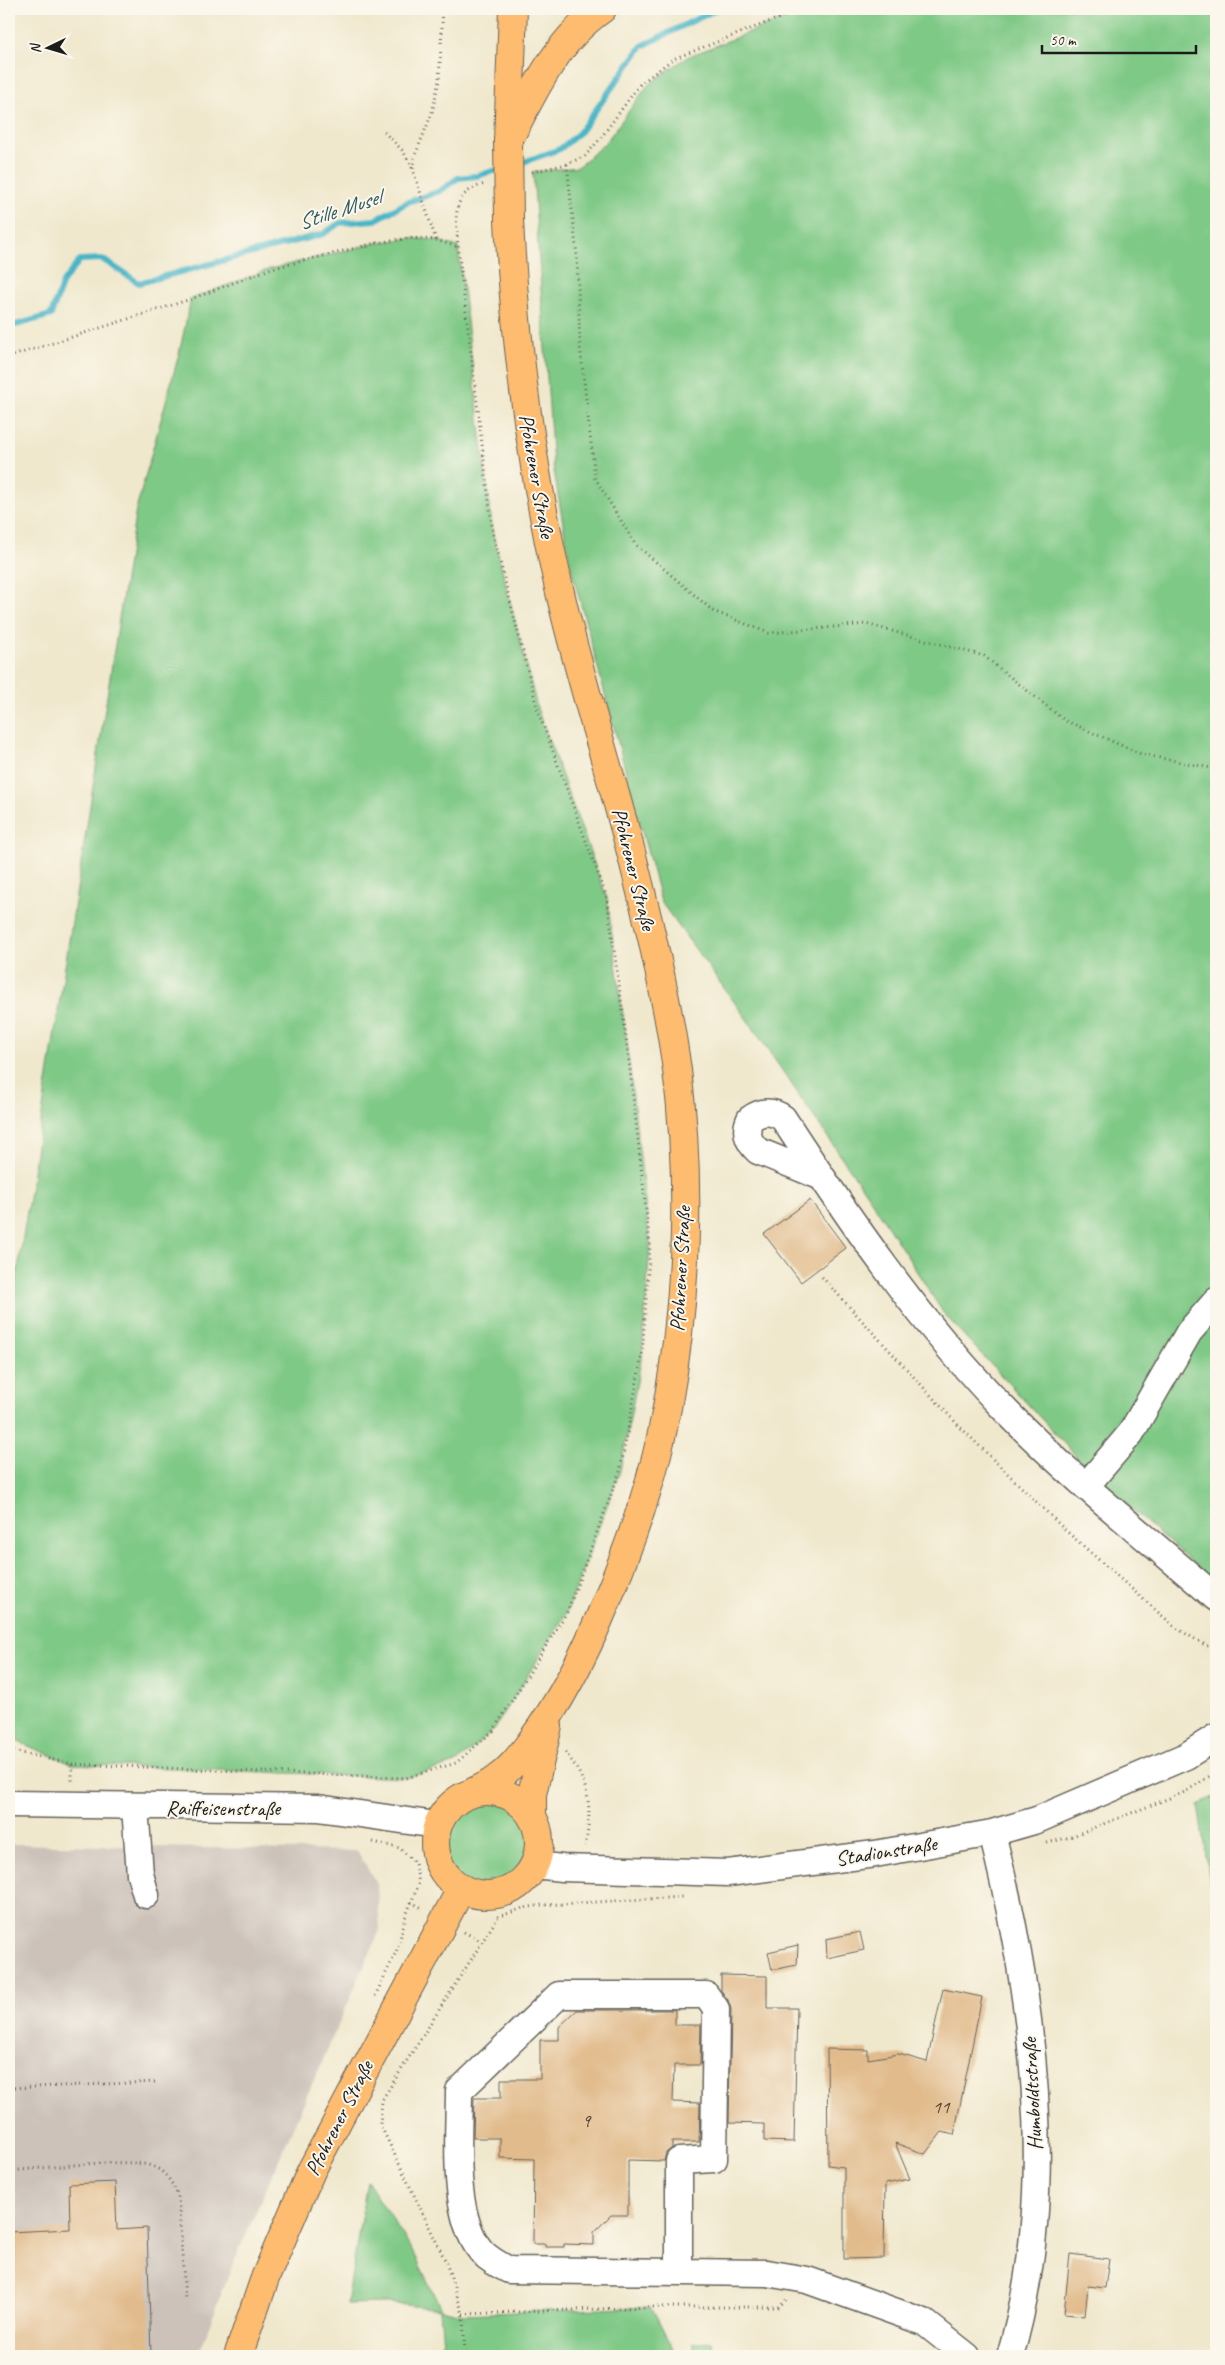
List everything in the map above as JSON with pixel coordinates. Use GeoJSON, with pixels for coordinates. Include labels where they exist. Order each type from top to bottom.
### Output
{"type":"FeatureCollection","features":[{"type":"Feature","properties":{"kind":"main road","name":"Pfohrener Straße"},"geometry":{"type":"LineString","coordinates":[[513,9],[508,141],[509,220],[522,383],[541,507],[560,594],[630,850],[656,958],[677,1070],[684,1182],[681,1296],[667,1410],[655,1463],[621,1566],[600,1617],[549,1725],[532,1794],[532,1815]]}},
{"type":"Feature","properties":{"kind":"main road"},"geometry":{"type":"LineString","coordinates":[[508,141],[541,77],[560,50],[584,21],[602,9]]}},
{"type":"Feature","properties":{"kind":"main road","name":"Pfohrener Straße"},"geometry":{"type":"LineString","coordinates":[[475,1792],[499,1778],[549,1725]]}},
{"type":"Feature","properties":{"kind":"main road"},"geometry":{"type":"LineString","coordinates":[[491,1790],[507,1794],[522,1802],[532,1815],[539,1831],[540,1848],[535,1865],[526,1880],[512,1890],[495,1895],[478,1895],[461,1889],[448,1878],[439,1864],[435,1848],[436,1825],[444,1813],[457,1800],[475,1792],[491,1790]]}},
{"type":"Feature","properties":{"kind":"main road","name":"Pfohrener Straße"},"geometry":{"type":"LineString","coordinates":[[238,2356],[265,2278],[311,2171],[461,1889]]}},
{"type":"Feature","properties":{"kind":"street"},"geometry":{"type":"LineString","coordinates":[[822,1177],[910,1301],[1007,1412],[1086,1486],[1216,1598]]}},
{"type":"Feature","properties":{"kind":"street"},"geometry":{"type":"LineString","coordinates":[[1086,1486],[1132,1434],[1189,1332],[1216,1301]]}},
{"type":"Feature","properties":{"kind":"street","name":"Stadionstraße"},"geometry":{"type":"LineString","coordinates":[[535,1865],[580,1869],[728,1873],[875,1854],[992,1833],[1037,1820],[1186,1756],[1216,1737]]}},
{"type":"Feature","properties":{"kind":"street","name":"Raiffeisenstraße"},"geometry":{"type":"LineString","coordinates":[[9,1804],[318,1808],[436,1825]]}},
{"type":"Feature","properties":{"kind":"street"},"geometry":{"type":"LineString","coordinates":[[135,1807],[140,1874],[146,1895]]}},
{"type":"Feature","properties":{"kind":"street","name":"Humboldtstraße"},"geometry":{"type":"LineString","coordinates":[[992,1833],[1014,1921],[1027,2014],[1034,2095],[1036,2218],[1027,2285],[1010,2356]]}},
{"type":"Feature","properties":{"kind":"street"},"geometry":{"type":"LineString","coordinates":[[679,2272],[679,2161],[714,2160],[716,2009],[706,1995],[559,1995],[459,2091],[460,2202],[469,2228],[480,2250],[492,2262],[509,2270],[679,2272],[767,2273],[807,2280],[924,2322],[967,2356]]}},
{"type":"Feature","properties":{"kind":"path"},"geometry":{"type":"LineString","coordinates":[[413,170],[414,158],[432,112],[439,80],[442,9]]}},
{"type":"Feature","properties":{"kind":"path"},"geometry":{"type":"LineString","coordinates":[[524,174],[567,164],[585,156],[600,140],[640,84],[672,59],[802,9]]}},
{"type":"Feature","properties":{"kind":"path"},"geometry":{"type":"LineString","coordinates":[[384,132],[402,151],[413,170],[436,240]]}},
{"type":"Feature","properties":{"kind":"path"},"geometry":{"type":"LineString","coordinates":[[567,164],[577,256],[580,346],[595,478],[635,544],[712,610],[761,630],[769,633],[866,624],[984,656],[1064,720],[1141,754],[1216,769]]}},
{"type":"Feature","properties":{"kind":"path"},"geometry":{"type":"LineString","coordinates":[[9,1750],[72,1764],[406,1778],[456,1763],[492,1731],[567,1612],[620,1471],[642,1355],[650,1245],[627,1044],[606,898],[538,711],[493,534],[458,247],[456,213],[461,196],[473,188],[490,183]]}},
{"type":"Feature","properties":{"kind":"path"},"geometry":{"type":"LineString","coordinates":[[9,357],[191,299],[270,269],[376,243],[410,238],[436,240],[458,247]]}},
{"type":"Feature","properties":{"kind":"path"},"geometry":{"type":"LineString","coordinates":[[822,1277],[958,1425],[1064,1529],[1176,1628],[1207,1646],[1216,1644]]}},
{"type":"Feature","properties":{"kind":"path"},"geometry":{"type":"LineString","coordinates":[[549,1725],[563,1749],[579,1769],[586,1789],[590,1819],[580,1869]]}},
{"type":"Feature","properties":{"kind":"path"},"geometry":{"type":"LineString","coordinates":[[72,1764],[72,1804]]}},
{"type":"Feature","properties":{"kind":"path"},"geometry":{"type":"LineString","coordinates":[[1043,1844],[1070,1837],[1185,1792],[1216,1772]]}},
{"type":"Feature","properties":{"kind":"path"},"geometry":{"type":"LineString","coordinates":[[370,1841],[400,1848],[415,1863],[419,1883],[412,1902]]}},
{"type":"Feature","properties":{"kind":"path"},"geometry":{"type":"LineString","coordinates":[[465,2356],[463,2314],[446,2262],[380,2124],[382,2100],[481,1942]]}},
{"type":"Feature","properties":{"kind":"path"},"geometry":{"type":"LineString","coordinates":[[9,2088],[155,2082]]}},
{"type":"Feature","properties":{"kind":"path"},"geometry":{"type":"LineString","coordinates":[[9,2171],[134,2162],[156,2167],[172,2184],[178,2196],[184,2298]]}},
{"type":"Feature","properties":{"kind":"path"},"geometry":{"type":"LineString","coordinates":[[463,2314],[651,2307],[778,2307],[807,2280]]}},
{"type":"Feature","properties":{"kind":"shaded area"},"geometry":{"type":"Polygon","coordinates":[[[9,1844],[357,1851],[377,1884],[380,1930],[232,2266],[198,2356],[9,2356],[9,1844]]]}},
{"type":"Feature","properties":{"kind":"green space"},"geometry":{"type":"Polygon","coordinates":[[[808,9],[1216,9],[1216,1583],[1099,1481],[944,1314],[873,1203],[751,1025],[661,902],[570,564],[553,465],[533,172],[578,167],[606,142],[648,85],[687,57],[808,9]]]}},
{"type":"Feature","properties":{"kind":"green space"},"geometry":{"type":"Polygon","coordinates":[[[410,238],[436,240],[458,247],[493,534],[538,711],[607,898],[627,1044],[650,1245],[642,1355],[620,1471],[567,1612],[493,1731],[456,1763],[406,1778],[72,1764],[9,1738],[9,1327],[136,510],[179,354],[191,299],[270,269],[376,243],[410,238]]]}},
{"type":"Feature","properties":{"kind":"green space"},"geometry":{"type":"Polygon","coordinates":[[[487,1797],[504,1801],[519,1810],[528,1825],[532,1842],[528,1859],[519,1874],[504,1883],[487,1887],[470,1883],[455,1874],[446,1859],[442,1842],[446,1825],[455,1810],[470,1801],[487,1797]]]}},
{"type":"Feature","properties":{"kind":"green space"},"geometry":{"type":"Polygon","coordinates":[[[1216,1797],[1216,1921],[1198,1805],[1216,1797]]]}},
{"type":"Feature","properties":{"kind":"green space"},"geometry":{"type":"Polygon","coordinates":[[[367,2181],[412,2249],[441,2309],[463,2314],[651,2307],[676,2356],[444,2356],[440,2309],[388,2303],[347,2304],[367,2181]]]}},
{"type":"Feature","properties":{"kind":"green space"},"geometry":{"type":"Polygon","coordinates":[[[712,2342],[713,2356],[694,2356],[694,2343],[712,2342]]]}},
{"type":"Feature","properties":{"kind":"building"},"geometry":{"type":"Polygon","coordinates":[[[810,1200],[846,1248],[801,1282],[764,1234],[810,1200]]]}},
{"type":"Feature","properties":{"kind":"building"},"geometry":{"type":"Polygon","coordinates":[[[860,1932],[864,1950],[827,1958],[826,1939],[860,1932]]]}},
{"type":"Feature","properties":{"kind":"building"},"geometry":{"type":"Polygon","coordinates":[[[798,1945],[797,1965],[772,1970],[768,1952],[798,1945]]]}},
{"type":"Feature","properties":{"kind":"building"},"geometry":{"type":"Polygon","coordinates":[[[721,1975],[767,1976],[767,2008],[797,2008],[794,2142],[764,2141],[764,2124],[729,2123],[731,2009],[728,2000],[721,1990],[721,1975]]]}},
{"type":"Feature","properties":{"kind":"building"},"geometry":{"type":"Polygon","coordinates":[[[943,1989],[982,1997],[954,2135],[942,2132],[925,2154],[895,2143],[910,2179],[885,2184],[884,2258],[844,2259],[844,2167],[828,2165],[827,2049],[868,2050],[868,2059],[899,2054],[927,2062],[943,1989]]]}},
{"type":"Feature","properties":{"kind":"building"},"geometry":{"type":"Polygon","coordinates":[[[577,2010],[675,2010],[675,2025],[701,2025],[700,2065],[674,2065],[673,2102],[700,2103],[699,2142],[672,2142],[672,2148],[666,2153],[664,2161],[628,2160],[628,2215],[611,2215],[594,2232],[594,2245],[564,2244],[564,2247],[545,2247],[545,2244],[533,2244],[534,2159],[500,2158],[500,2138],[473,2138],[474,2098],[501,2098],[501,2079],[540,2079],[540,2040],[559,2040],[559,2027],[577,2010]]]}},
{"type":"Feature","properties":{"kind":"building"},"geometry":{"type":"Polygon","coordinates":[[[115,2182],[117,2230],[147,2228],[151,2356],[9,2356],[9,2232],[70,2229],[69,2184],[115,2182]]]}},
{"type":"Feature","properties":{"kind":"building"},"geometry":{"type":"Polygon","coordinates":[[[1070,2254],[1109,2259],[1105,2288],[1088,2286],[1085,2316],[1064,2314],[1070,2254]]]}},
{"type":"Feature","properties":{"kind":"waterway","name":"Stille Musel"},"geometry":{"type":"LineString","coordinates":[[515,165],[560,149],[579,133],[642,46],[717,9]]}},
{"type":"Feature","properties":{"kind":"waterway","name":"Stille Musel"},"geometry":{"type":"LineString","coordinates":[[9,322],[16,325],[51,315],[63,282],[80,260],[102,259],[139,283],[323,234],[340,223],[375,220],[408,202],[440,191],[458,178],[477,176],[503,168]]}}]}
